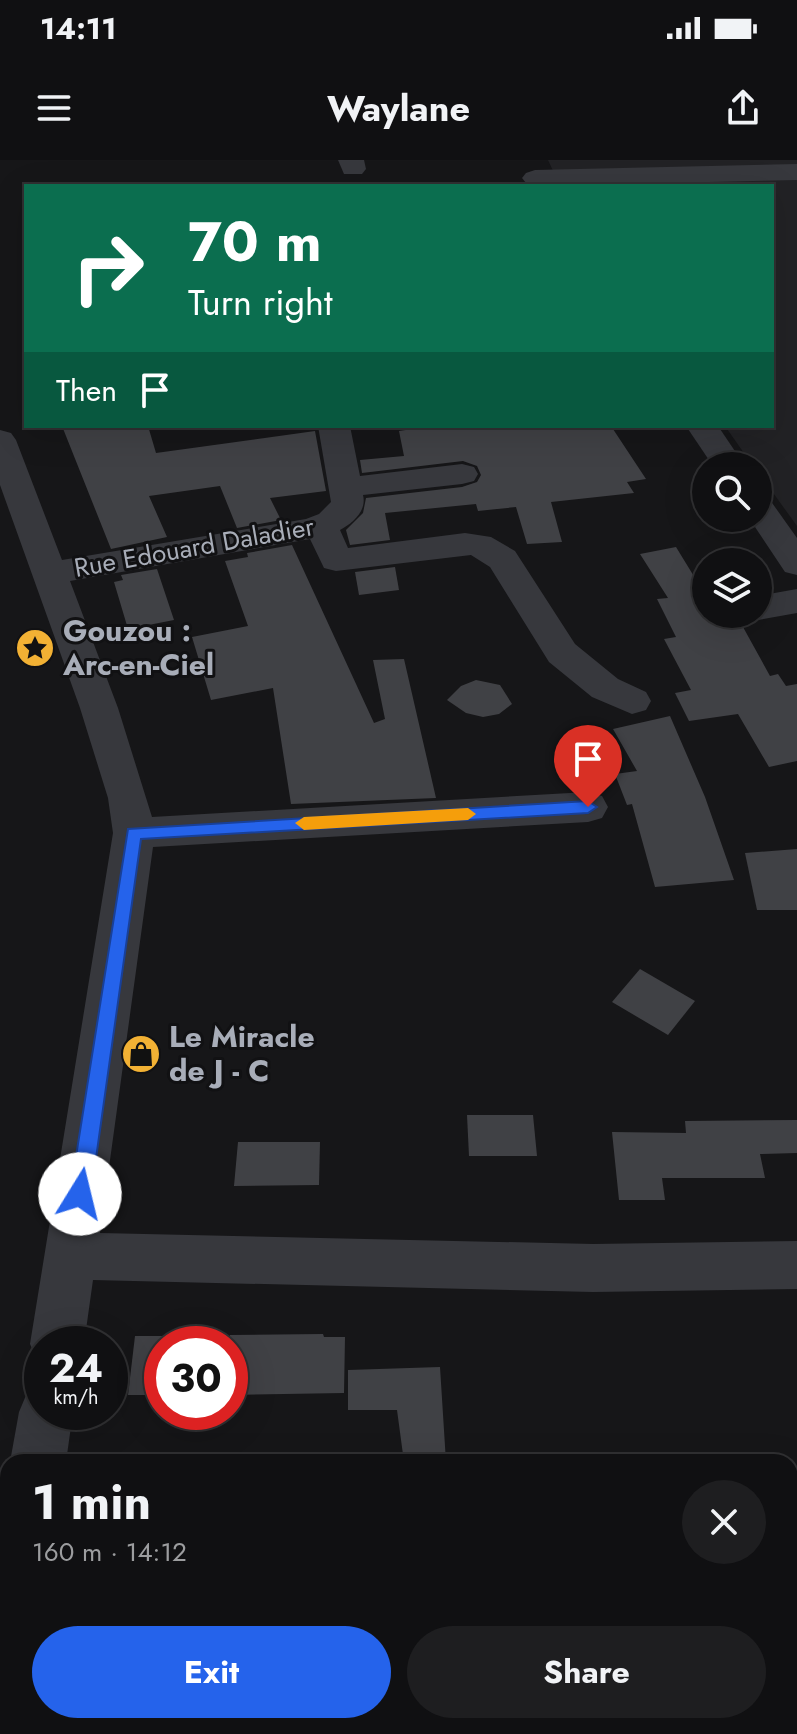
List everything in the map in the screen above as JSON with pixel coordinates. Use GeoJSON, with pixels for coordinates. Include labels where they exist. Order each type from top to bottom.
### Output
{"type":"FeatureCollection","features":[{"type":"Feature","properties":{"kind":"street"},"geometry":{"type":"LineString","coordinates":[[534,175],[797,172]]}},
{"type":"Feature","properties":{"kind":"street","name":"Rue Edouard Daladier"},"geometry":{"type":"LineString","coordinates":[[49,573],[321,526],[344,511],[348,502],[334,428]]}},
{"type":"Feature","properties":{"kind":"street"},"geometry":{"type":"LineString","coordinates":[[703,428],[720,452]]}},
{"type":"Feature","properties":{"kind":"street"},"geometry":{"type":"LineString","coordinates":[[0,440],[99,708],[128,798],[134,833],[60,1326]]}},
{"type":"Feature","properties":{"kind":"street"},"geometry":{"type":"LineString","coordinates":[[347,487],[462,474]]}},
{"type":"Feature","properties":{"kind":"street"},"geometry":{"type":"LineString","coordinates":[[321,526],[336,560],[465,544],[479,545],[493,551],[503,559],[562,653],[605,688],[632,701]]}},
{"type":"Feature","properties":{"kind":"street"},"geometry":{"type":"LineString","coordinates":[[772,527],[797,564]]}},
{"type":"Feature","properties":{"kind":"street"},"geometry":{"type":"LineString","coordinates":[[772,605],[797,601]]}},
{"type":"Feature","properties":{"kind":"street"},"geometry":{"type":"LineString","coordinates":[[134,833],[588,807]]}},
{"type":"Feature","properties":{"kind":"street"},"geometry":{"type":"LineString","coordinates":[[71,1256],[593,1268],[797,1265]]}},
{"type":"Feature","properties":{"kind":"street"},"geometry":{"type":"LineString","coordinates":[[39,1454],[43,1430]]}},
{"type":"Feature","properties":{"kind":"shaded area"},"geometry":{"type":"Polygon","coordinates":[[[548,160],[797,160],[797,526],[772,491],[772,452],[743,452],[726,428],[774,428],[774,184],[559,184],[548,160]]]}},
{"type":"Feature","properties":{"kind":"building"},"geometry":{"type":"Polygon","coordinates":[[[63,428],[149,428],[156,453],[315,431],[326,491],[270,498],[281,520],[237,528],[220,486],[149,496],[167,537],[111,549],[63,428]]]}},
{"type":"Feature","properties":{"kind":"building"},"geometry":{"type":"Polygon","coordinates":[[[419,428],[612,428],[646,479],[627,482],[634,493],[551,502],[562,542],[527,544],[516,507],[478,511],[476,504],[385,513],[390,540],[350,545],[346,530],[363,513],[366,498],[462,487],[477,482],[481,475],[477,466],[463,461],[362,473],[360,460],[404,456],[399,431],[419,428]]]}},
{"type":"Feature","properties":{"kind":"building"},"geometry":{"type":"Polygon","coordinates":[[[292,545],[374,723],[385,719],[373,660],[404,659],[436,798],[291,804],[273,688],[211,700],[192,637],[248,626],[225,561],[248,557],[247,553],[292,545]]]}},
{"type":"Feature","properties":{"kind":"building"},"geometry":{"type":"Polygon","coordinates":[[[676,547],[692,573],[692,628],[744,628],[770,676],[778,674],[786,686],[797,684],[797,761],[769,767],[738,714],[689,721],[675,693],[691,690],[664,639],[676,637],[657,599],[668,598],[640,554],[676,547]]]}},
{"type":"Feature","properties":{"kind":"building"},"geometry":{"type":"Polygon","coordinates":[[[395,567],[399,590],[359,595],[355,572],[395,567]]]}},
{"type":"Feature","properties":{"kind":"building"},"geometry":{"type":"Polygon","coordinates":[[[157,569],[174,620],[128,629],[114,582],[123,580],[121,575],[157,569]]]}},
{"type":"Feature","properties":{"kind":"building"},"geometry":{"type":"Polygon","coordinates":[[[476,680],[500,685],[512,704],[499,714],[483,717],[466,713],[447,700],[461,686],[476,680]]]}},
{"type":"Feature","properties":{"kind":"building"},"geometry":{"type":"Polygon","coordinates":[[[670,716],[705,797],[734,880],[655,887],[632,804],[627,805],[615,774],[637,771],[613,729],[670,716]]]}},
{"type":"Feature","properties":{"kind":"building"},"geometry":{"type":"Polygon","coordinates":[[[797,849],[797,910],[757,910],[745,853],[797,849]]]}},
{"type":"Feature","properties":{"kind":"building"},"geometry":{"type":"Polygon","coordinates":[[[640,969],[695,1001],[668,1035],[612,1002],[640,969]]]}},
{"type":"Feature","properties":{"kind":"building"},"geometry":{"type":"Polygon","coordinates":[[[467,1115],[533,1115],[537,1156],[469,1156],[467,1115]]]}},
{"type":"Feature","properties":{"kind":"building"},"geometry":{"type":"Polygon","coordinates":[[[797,1120],[797,1153],[760,1154],[765,1178],[662,1178],[665,1200],[619,1200],[612,1132],[686,1133],[685,1121],[797,1120]]]}},
{"type":"Feature","properties":{"kind":"building"},"geometry":{"type":"Polygon","coordinates":[[[238,1142],[320,1142],[319,1185],[234,1186],[238,1142]]]}},
{"type":"Feature","properties":{"kind":"building"},"geometry":{"type":"Polygon","coordinates":[[[323,1334],[324,1337],[345,1337],[344,1393],[248,1395],[248,1335],[323,1334]]]}},
{"type":"Feature","properties":{"kind":"building"},"geometry":{"type":"Polygon","coordinates":[[[135,1336],[144,1336],[144,1395],[128,1395],[135,1336]]]}},
{"type":"Feature","properties":{"kind":"building"},"geometry":{"type":"Polygon","coordinates":[[[440,1367],[445,1454],[403,1454],[397,1410],[348,1410],[348,1370],[440,1367]]]}},
{"type":"Feature","properties":{"kind":"slow traffic"},"geometry":{"type":"LineString","coordinates":[[304,823],[468,814]]}},
{"type":"Feature","properties":{"kind":"place","name":"Gouzou : Arc-en-Ciel"},"geometry":{"type":"Point","coordinates":[35,648]}},
{"type":"Feature","properties":{"kind":"place","name":"Le Miracle de J - C"},"geometry":{"type":"Point","coordinates":[141,1054]}},
{"type":"Feature","properties":{"kind":"route"},"geometry":{"type":"LineString","coordinates":[[80,1194],[134,833],[588,807]]}}]}
